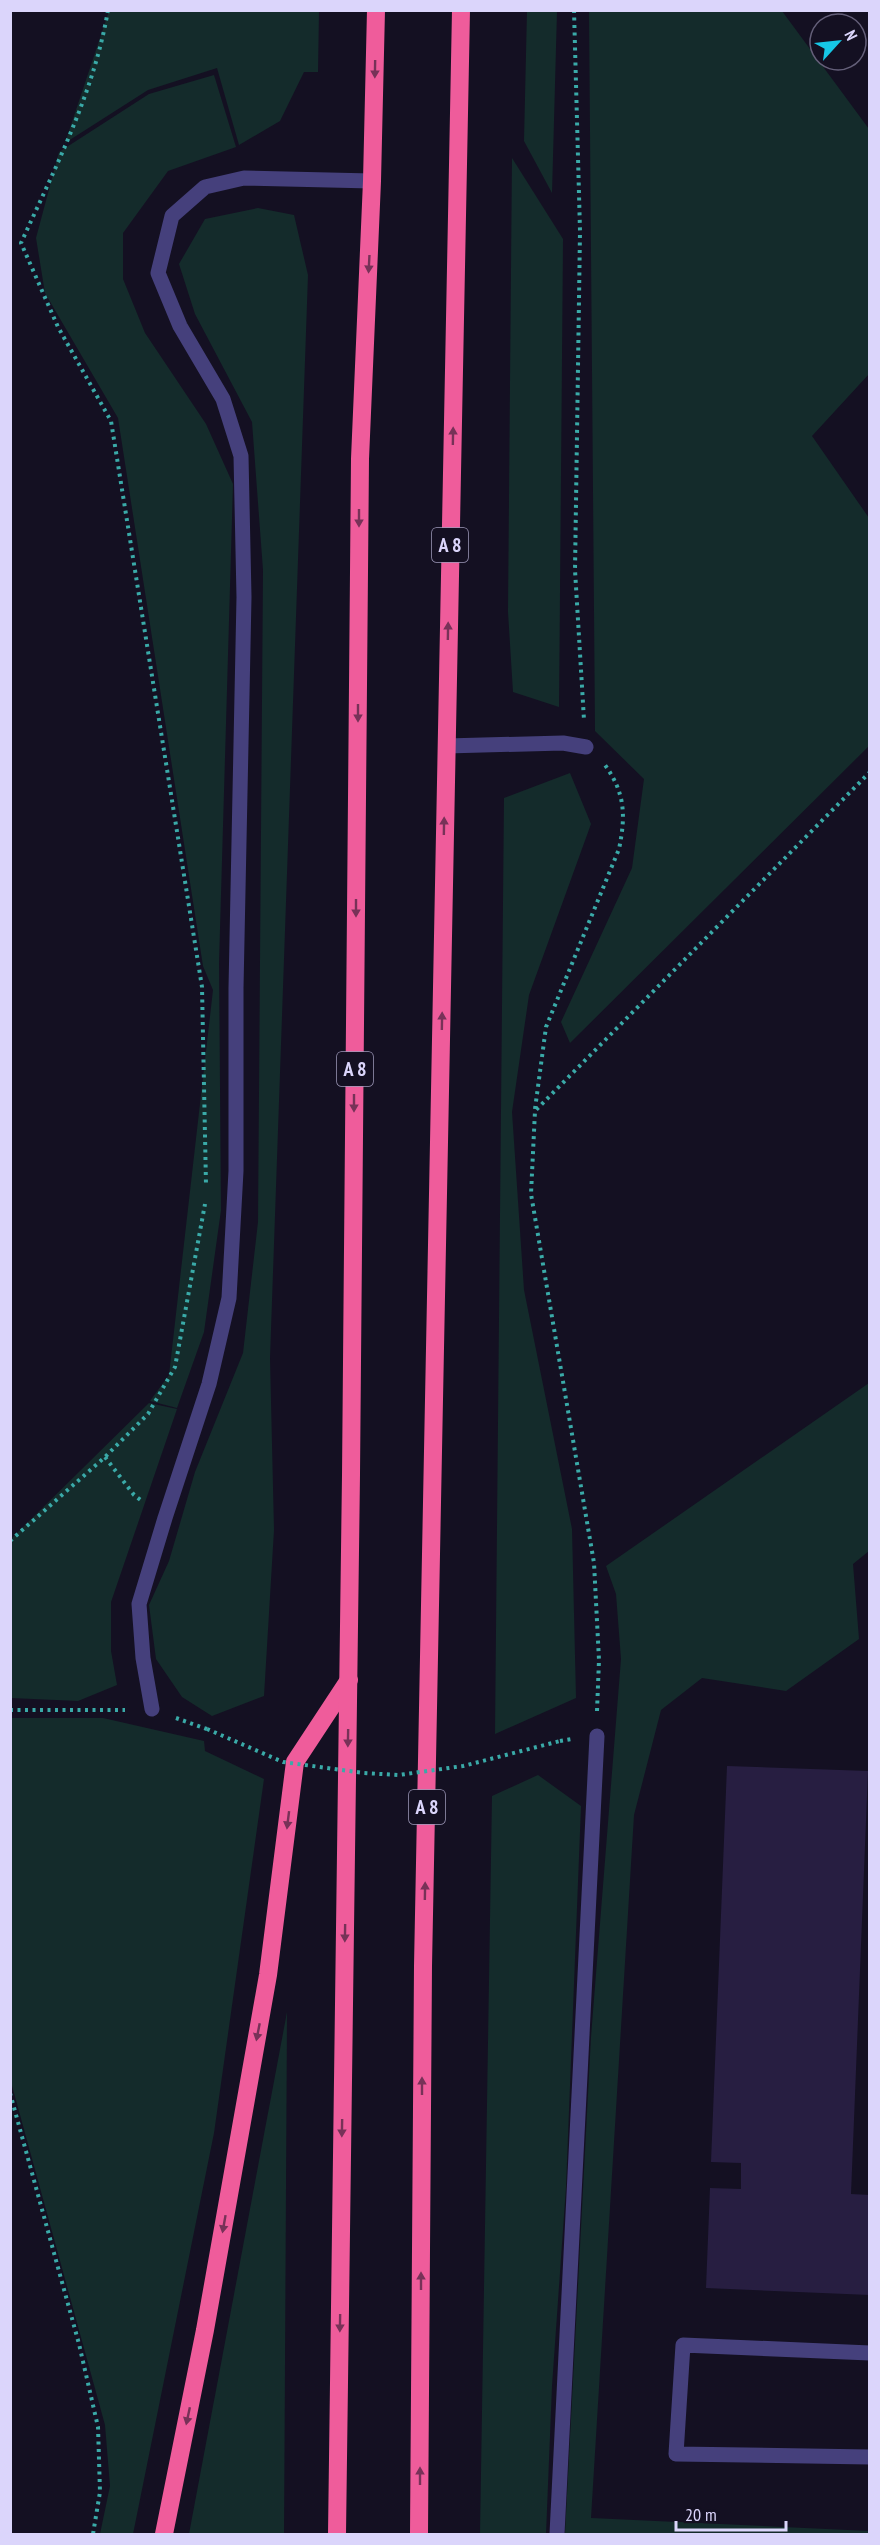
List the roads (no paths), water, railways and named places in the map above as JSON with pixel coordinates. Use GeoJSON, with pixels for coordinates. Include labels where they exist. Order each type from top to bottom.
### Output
{"type":"FeatureCollection","features":[{"type":"Feature","properties":{"kind":"highway","name":"A 8"},"geometry":{"type":"LineString","coordinates":[[337,2535],[349,1680],[360,459],[372,181],[376,10]]}},
{"type":"Feature","properties":{"kind":"highway","name":"A 8"},"geometry":{"type":"LineString","coordinates":[[419,2535],[423,1966],[435,1462],[446,746],[461,10]]}},
{"type":"Feature","properties":{"kind":"highway"},"geometry":{"type":"LineString","coordinates":[[164,2535],[206,2330],[268,1974],[295,1762],[349,1680]]}},
{"type":"Feature","properties":{"kind":"lane"},"geometry":{"type":"LineString","coordinates":[[152,1709],[143,1658],[139,1604],[209,1384],[229,1298],[236,1171],[236,988],[244,597],[241,456],[223,399],[180,326],[158,273],[172,216],[205,187],[244,178],[372,181]]}},
{"type":"Feature","properties":{"kind":"lane"},"geometry":{"type":"LineString","coordinates":[[446,746],[563,744],[586,747]]}},
{"type":"Feature","properties":{"kind":"lane"},"geometry":{"type":"LineString","coordinates":[[557,2535],[597,1736]]}},
{"type":"Feature","properties":{"kind":"lane"},"geometry":{"type":"LineString","coordinates":[[870,2352],[683,2345],[676,2454],[870,2457]]}}]}
